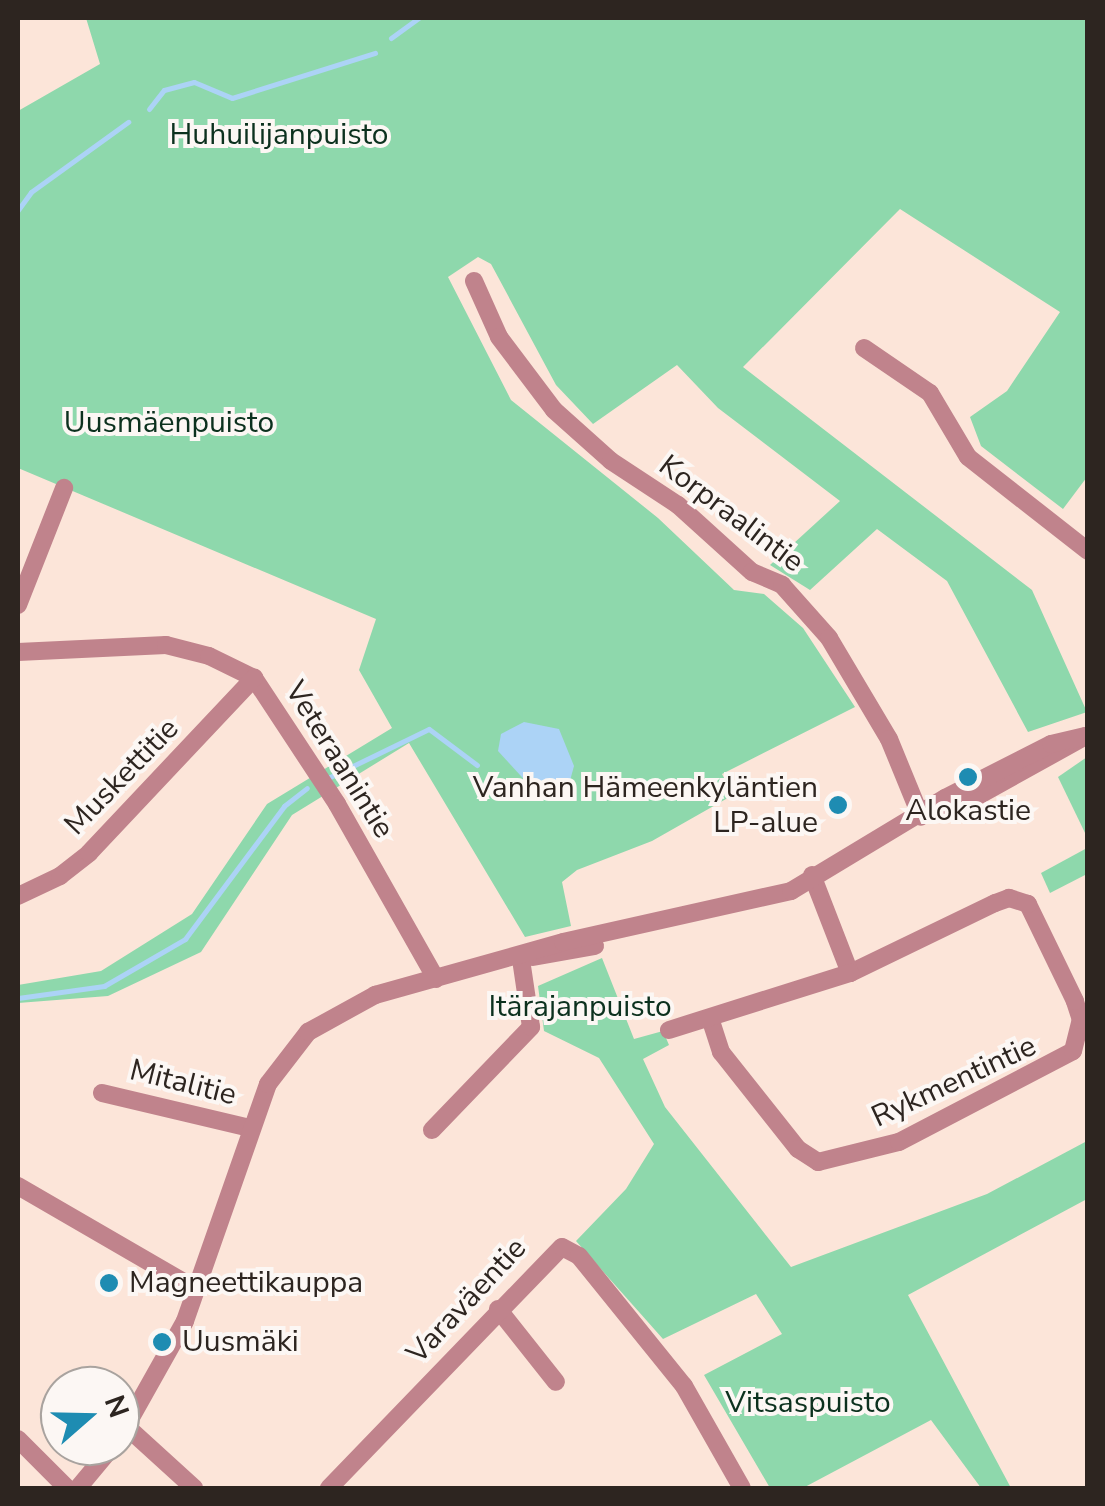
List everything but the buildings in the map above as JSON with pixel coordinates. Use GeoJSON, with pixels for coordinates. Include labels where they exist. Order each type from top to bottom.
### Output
{"type":"FeatureCollection","features":[{"type":"Feature","properties":{"kind":"street","name":"Korpraalintie"},"geometry":{"type":"LineString","coordinates":[[474,282],[500,337],[554,410],[611,461],[678,504],[752,572],[782,585],[829,638],[889,739],[924,816]]}},
{"type":"Feature","properties":{"kind":"street"},"geometry":{"type":"LineString","coordinates":[[864,348],[930,393],[956,423],[968,458],[1088,550]]}},
{"type":"Feature","properties":{"kind":"street"},"geometry":{"type":"LineString","coordinates":[[18,605],[64,488]]}},
{"type":"Feature","properties":{"kind":"street","name":"Veteraanintie"},"geometry":{"type":"LineString","coordinates":[[18,652],[166,645],[209,656],[254,678],[337,804],[436,979]]}},
{"type":"Feature","properties":{"kind":"street","name":"Muskettitie"},"geometry":{"type":"LineString","coordinates":[[18,896],[60,876],[89,853],[254,678]]}},
{"type":"Feature","properties":{"kind":"street"},"geometry":{"type":"LineString","coordinates":[[140,1405],[173,1348],[250,1128],[279,1064],[308,1032],[353,1003],[524,958],[566,955],[620,933],[790,891],[810,876],[924,816],[938,802],[1051,744],[1086,736]]}},
{"type":"Feature","properties":{"kind":"street"},"geometry":{"type":"LineString","coordinates":[[669,1030],[850,972],[810,876]]}},
{"type":"Feature","properties":{"kind":"street","name":"Rykmentintie"},"geometry":{"type":"LineString","coordinates":[[710,1018],[721,1052],[798,1149],[818,1162],[932,1127],[1058,1064],[1077,1044],[1075,1001],[1037,915],[1018,900],[995,903],[850,972]]}},
{"type":"Feature","properties":{"kind":"street"},"geometry":{"type":"LineString","coordinates":[[432,1130],[531,1026],[524,958]]}},
{"type":"Feature","properties":{"kind":"street","name":"Mitalitie"},"geometry":{"type":"LineString","coordinates":[[102,1093],[250,1128]]}},
{"type":"Feature","properties":{"kind":"street"},"geometry":{"type":"LineString","coordinates":[[18,1186],[196,1290]]}},
{"type":"Feature","properties":{"kind":"street","name":"Varaväentie"},"geometry":{"type":"LineString","coordinates":[[329,1488],[553,1250],[571,1250],[684,1386],[742,1488]]}},
{"type":"Feature","properties":{"kind":"street"},"geometry":{"type":"LineString","coordinates":[[498,1309],[556,1382]]}},
{"type":"Feature","properties":{"kind":"street"},"geometry":{"type":"LineString","coordinates":[[18,1439],[66,1488]]}},
{"type":"Feature","properties":{"kind":"street"},"geometry":{"type":"LineString","coordinates":[[140,1445],[194,1488]]}},
{"type":"Feature","properties":{"kind":"street"},"geometry":{"type":"LineString","coordinates":[[78,1488],[96,1466]]}},
{"type":"Feature","properties":{"kind":"green space"},"geometry":{"type":"Polygon","coordinates":[[[86,18],[1087,18],[1087,477],[1063,509],[981,446],[970,417],[1007,391],[1060,312],[900,209],[743,367],[1032,590],[1087,712],[1028,732],[947,581],[877,529],[810,590],[770,565],[840,501],[718,408],[677,365],[593,424],[556,385],[491,264],[478,257],[448,277],[511,400],[658,518],[734,590],[764,594],[803,628],[855,707],[722,774],[733,795],[652,841],[577,870],[562,882],[571,926],[525,937],[409,743],[292,815],[201,952],[108,996],[18,1003],[18,985],[101,971],[192,914],[267,804],[392,728],[359,670],[376,619],[18,468],[18,111],[100,64],[86,18]]]}},
{"type":"Feature","properties":{"kind":"green space"},"geometry":{"type":"Polygon","coordinates":[[[1087,757],[1087,837],[1058,777],[1087,757]]]}},
{"type":"Feature","properties":{"kind":"green space"},"geometry":{"type":"Polygon","coordinates":[[[1087,848],[1087,874],[1050,893],[1041,873],[1087,848]]]}},
{"type":"Feature","properties":{"kind":"green space"},"geometry":{"type":"Polygon","coordinates":[[[602,958],[634,1039],[663,1031],[669,1045],[643,1059],[665,1107],[791,1267],[987,1194],[1087,1141],[1087,1199],[908,1295],[1011,1488],[981,1488],[931,1420],[803,1488],[770,1488],[704,1375],[782,1334],[756,1294],[663,1339],[576,1241],[626,1189],[654,1144],[599,1058],[544,1031],[538,986],[602,958]]]}},
{"type":"Feature","properties":{"kind":"water"},"geometry":{"type":"Polygon","coordinates":[[[524,722],[559,729],[574,766],[568,788],[531,787],[498,751],[501,734],[524,722]]]}},
{"type":"Feature","properties":{"kind":"waterway"},"geometry":{"type":"LineString","coordinates":[[391,38],[419,18]]}},
{"type":"Feature","properties":{"kind":"waterway"},"geometry":{"type":"LineString","coordinates":[[149,109],[164,90],[194,82],[232,98],[375,53]]}},
{"type":"Feature","properties":{"kind":"waterway"},"geometry":{"type":"LineString","coordinates":[[18,210],[31,192],[128,122]]}},
{"type":"Feature","properties":{"kind":"waterway"},"geometry":{"type":"LineString","coordinates":[[328,778],[429,729],[477,765]]}},
{"type":"Feature","properties":{"kind":"waterway"},"geometry":{"type":"LineString","coordinates":[[18,998],[104,986],[185,939],[284,806],[307,788]]}},
{"type":"Feature","properties":{"kind":"place","name":"Alokastie"},"geometry":{"type":"Point","coordinates":[968,777]}},
{"type":"Feature","properties":{"kind":"place","name":"Vanhan Hämeenkyläntien LP-alue"},"geometry":{"type":"Point","coordinates":[838,805]}},
{"type":"Feature","properties":{"kind":"place","name":"Magneettikauppa"},"geometry":{"type":"Point","coordinates":[109,1283]}},
{"type":"Feature","properties":{"kind":"place","name":"Uusmäki"},"geometry":{"type":"Point","coordinates":[162,1342]}},
{"type":"Feature","properties":{"kind":"park label","name":"Huhuilijanpuisto"},"geometry":{"type":"Point","coordinates":[279,135]}},
{"type":"Feature","properties":{"kind":"park label","name":"Uusmäenpuisto"},"geometry":{"type":"Point","coordinates":[169,423]}},
{"type":"Feature","properties":{"kind":"park label","name":"Itärajanpuisto"},"geometry":{"type":"Point","coordinates":[580,1007]}},
{"type":"Feature","properties":{"kind":"park label","name":"Vitsaspuisto"},"geometry":{"type":"Point","coordinates":[808,1403]}}]}
